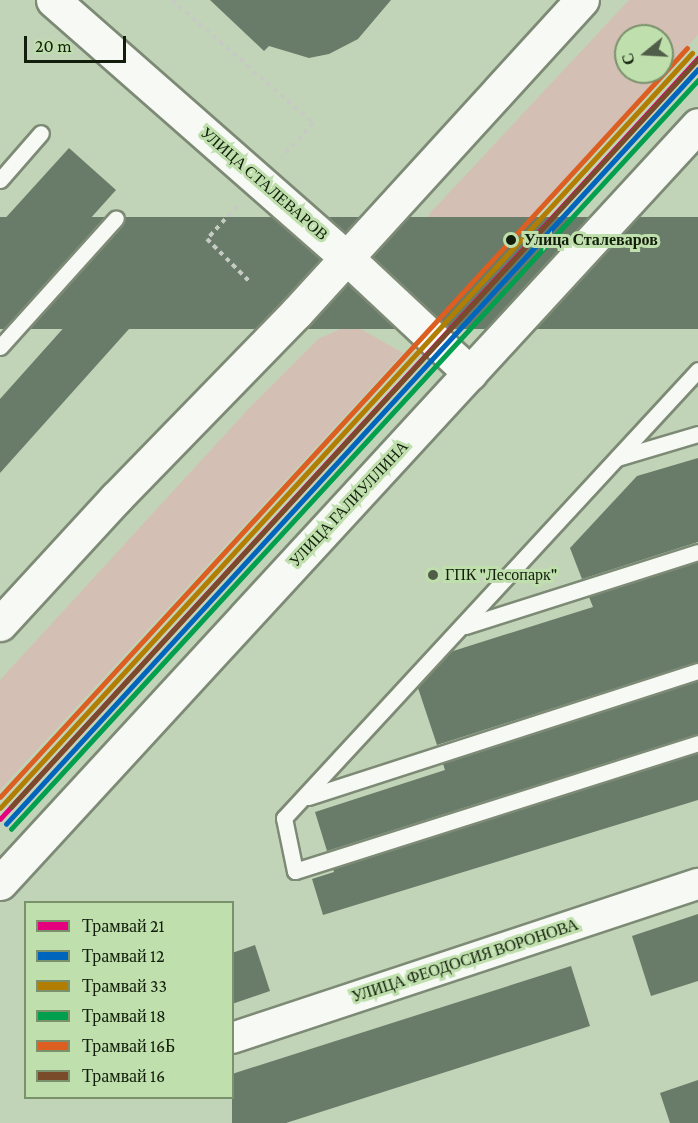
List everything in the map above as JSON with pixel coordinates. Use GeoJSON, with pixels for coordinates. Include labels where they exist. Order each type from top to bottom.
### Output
{"type":"FeatureCollection","features":[{"type":"Feature","properties":{"kind":"main road","name":"УЛИЦА СТАЛЕВАРОВ"},"geometry":{"type":"LineString","coordinates":[[53,0],[346,257],[470,373]]}},
{"type":"Feature","properties":{"kind":"main road"},"geometry":{"type":"LineString","coordinates":[[0,624],[346,257],[582,0]]}},
{"type":"Feature","properties":{"kind":"main road","name":"УЛИЦА ГАЛИУЛЛИНА"},"geometry":{"type":"LineString","coordinates":[[0,884],[698,125]]}},
{"type":"Feature","properties":{"kind":"street","name":"УЛИЦА ФЕОДОСИЯ ВОРОНОВА"},"geometry":{"type":"LineString","coordinates":[[234,1037],[698,884]]}},
{"type":"Feature","properties":{"kind":"lane"},"geometry":{"type":"LineString","coordinates":[[0,180],[41,133]]}},
{"type":"Feature","properties":{"kind":"lane"},"geometry":{"type":"LineString","coordinates":[[0,347],[116,218]]}},
{"type":"Feature","properties":{"kind":"lane"},"geometry":{"type":"LineString","coordinates":[[698,370],[305,798],[284,818],[295,871],[698,743]]}},
{"type":"Feature","properties":{"kind":"lane"},"geometry":{"type":"LineString","coordinates":[[617,458],[698,434]]}},
{"type":"Feature","properties":{"kind":"lane"},"geometry":{"type":"LineString","coordinates":[[462,627],[698,552]]}},
{"type":"Feature","properties":{"kind":"lane"},"geometry":{"type":"LineString","coordinates":[[305,798],[698,671]]}},
{"type":"Feature","properties":{"kind":"path"},"geometry":{"type":"LineString","coordinates":[[171,0],[313,123],[207,239],[249,281]]}},
{"type":"Feature","properties":{"kind":"shaded area"},"geometry":{"type":"Polygon","coordinates":[[[629,0],[698,0],[698,35],[674,61],[674,24],[614,24],[614,84],[653,84],[450,304],[434,304],[414,276],[411,242],[431,212],[629,0]]]}},
{"type":"Feature","properties":{"kind":"shaded area"},"geometry":{"type":"Polygon","coordinates":[[[352,324],[403,353],[0,790],[0,680],[252,405],[318,339],[352,324]]]}},
{"type":"Feature","properties":{"kind":"building"},"geometry":{"type":"Polygon","coordinates":[[[210,0],[391,0],[358,39],[329,54],[309,58],[269,46],[264,51],[210,0]]]}},
{"type":"Feature","properties":{"kind":"building"},"geometry":{"type":"Polygon","coordinates":[[[69,148],[116,190],[0,319],[0,224],[69,148]]]}},
{"type":"Feature","properties":{"kind":"building"},"geometry":{"type":"Polygon","coordinates":[[[0,217],[698,217],[698,329],[0,329],[0,217]]]}},
{"type":"Feature","properties":{"kind":"building"},"geometry":{"type":"Polygon","coordinates":[[[161,219],[198,252],[0,473],[0,399],[161,219]]]}},
{"type":"Feature","properties":{"kind":"building"},"geometry":{"type":"Polygon","coordinates":[[[698,458],[698,542],[582,579],[570,548],[637,476],[698,458]]]}},
{"type":"Feature","properties":{"kind":"building"},"geometry":{"type":"Polygon","coordinates":[[[698,562],[698,662],[437,745],[418,688],[450,652],[593,607],[589,597],[698,562]]]}},
{"type":"Feature","properties":{"kind":"building"},"geometry":{"type":"Polygon","coordinates":[[[698,681],[698,734],[327,851],[315,812],[445,770],[443,764],[698,681]]]}},
{"type":"Feature","properties":{"kind":"building"},"geometry":{"type":"Polygon","coordinates":[[[698,753],[698,800],[323,915],[312,879],[334,872],[333,869],[698,753]]]}},
{"type":"Feature","properties":{"kind":"building"},"geometry":{"type":"Polygon","coordinates":[[[698,914],[698,981],[651,996],[632,936],[698,914]]]}},
{"type":"Feature","properties":{"kind":"building"},"geometry":{"type":"Polygon","coordinates":[[[255,945],[270,991],[234,1003],[234,952],[255,945]]]}},
{"type":"Feature","properties":{"kind":"building"},"geometry":{"type":"Polygon","coordinates":[[[571,966],[590,1026],[286,1123],[232,1123],[234,1073],[571,966]]]}},
{"type":"Feature","properties":{"kind":"building"},"geometry":{"type":"Polygon","coordinates":[[[698,1080],[698,1123],[670,1123],[660,1093],[698,1080]]]}},
{"type":"Feature","properties":{"kind":"tram line","name":"16Б"},"geometry":{"type":"LineString","coordinates":[[0,797],[687,48]]}},
{"type":"Feature","properties":{"kind":"tram line","name":"33"},"geometry":{"type":"LineString","coordinates":[[0,808],[692,53]]}},
{"type":"Feature","properties":{"kind":"tram line","name":"21"},"geometry":{"type":"LineString","coordinates":[[0,819],[698,58]]}},
{"type":"Feature","properties":{"kind":"tram line","name":"16"},"geometry":{"type":"LineString","coordinates":[[11,807],[698,59]]}},
{"type":"Feature","properties":{"kind":"tram line","name":"12"},"geometry":{"type":"LineString","coordinates":[[6,824],[698,69]]}},
{"type":"Feature","properties":{"kind":"tram line","name":"18"},"geometry":{"type":"LineString","coordinates":[[11,829],[698,80]]}},
{"type":"Feature","properties":{"kind":"place","name":"Улица Сталеваров"},"geometry":{"type":"Point","coordinates":[511,240]}},
{"type":"Feature","properties":{"kind":"place","name":"ГПК \"Лесопарк\""},"geometry":{"type":"Point","coordinates":[433,575]}}]}
